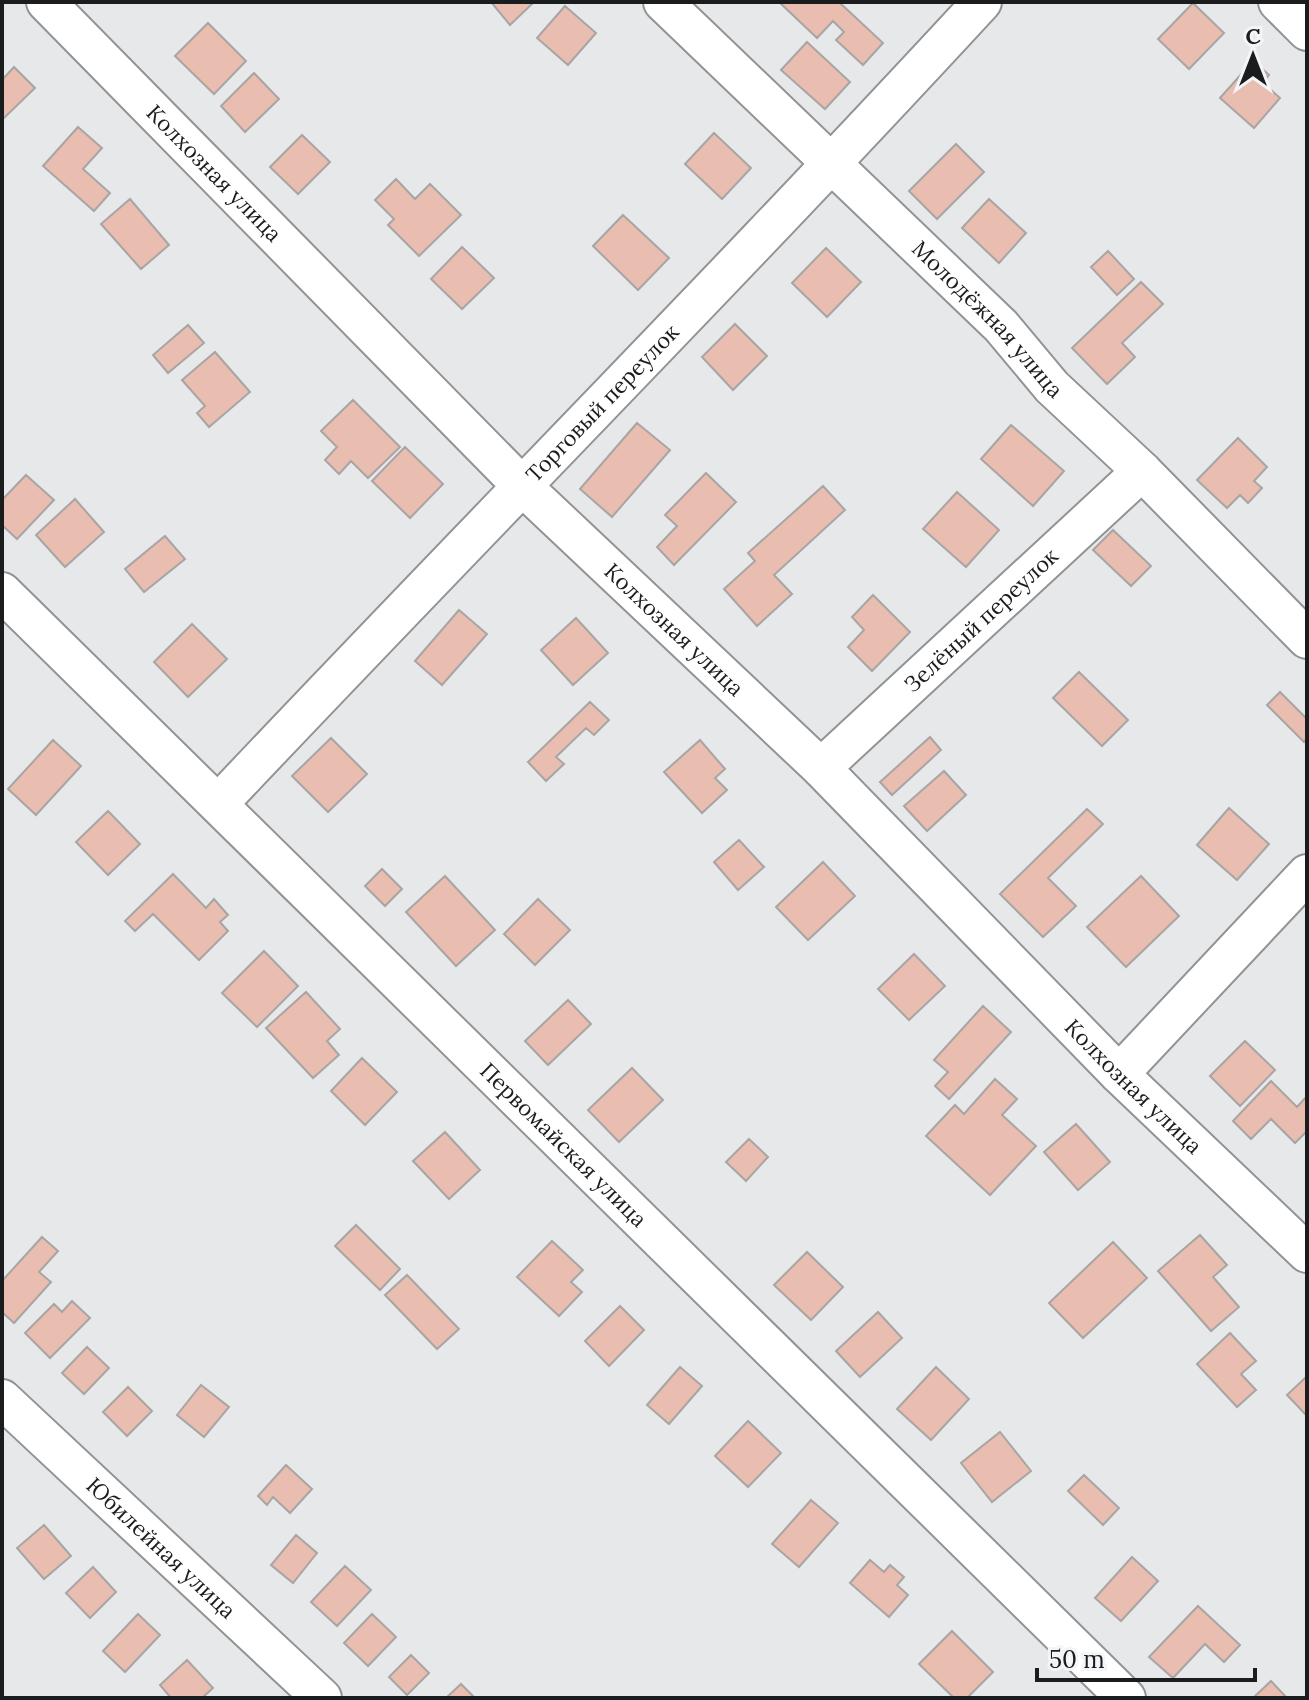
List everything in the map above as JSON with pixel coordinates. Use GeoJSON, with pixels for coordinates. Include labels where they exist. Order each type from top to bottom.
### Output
{"type":"FeatureCollection","features":[{"type":"Feature","properties":{"kind":"street","name":"Колхозная улица"},"geometry":{"type":"LineString","coordinates":[[46,2],[520,484],[821,768],[1119,1074],[1307,1253]]}},
{"type":"Feature","properties":{"kind":"street","name":"Молодёжная улица"},"geometry":{"type":"LineString","coordinates":[[663,2],[1001,326],[1052,387],[1142,471],[1307,639]]}},
{"type":"Feature","properties":{"kind":"street","name":"Торговый переулок"},"geometry":{"type":"LineString","coordinates":[[219,803],[520,484],[831,165],[982,2]]}},
{"type":"Feature","properties":{"kind":"street"},"geometry":{"type":"LineString","coordinates":[[1278,2],[1307,31]]}},
{"type":"Feature","properties":{"kind":"street","name":"Зелёный переулок"},"geometry":{"type":"LineString","coordinates":[[821,768],[1142,471]]}},
{"type":"Feature","properties":{"kind":"street","name":"Первомайская улица"},"geometry":{"type":"LineString","coordinates":[[2,592],[1126,1698]]}},
{"type":"Feature","properties":{"kind":"street"},"geometry":{"type":"LineString","coordinates":[[1119,1074],[1307,874]]}},
{"type":"Feature","properties":{"kind":"street","name":"Юбилейная улица"},"geometry":{"type":"LineString","coordinates":[[2,1399],[322,1698]]}},
{"type":"Feature","properties":{"kind":"building"},"geometry":{"type":"Polygon","coordinates":[[[491,2],[534,2],[510,25],[491,2]]]}},
{"type":"Feature","properties":{"kind":"building"},"geometry":{"type":"Polygon","coordinates":[[[779,2],[839,2],[883,43],[863,65],[836,40],[844,32],[833,21],[817,38],[779,2]]]}},
{"type":"Feature","properties":{"kind":"building"},"geometry":{"type":"Polygon","coordinates":[[[1193,3],[1224,33],[1189,69],[1158,39],[1193,3]]]}},
{"type":"Feature","properties":{"kind":"building"},"geometry":{"type":"Polygon","coordinates":[[[565,6],[596,33],[568,65],[537,38],[565,6]]]}},
{"type":"Feature","properties":{"kind":"building"},"geometry":{"type":"Polygon","coordinates":[[[208,23],[246,61],[214,94],[175,56],[208,23]]]}},
{"type":"Feature","properties":{"kind":"building"},"geometry":{"type":"Polygon","coordinates":[[[807,42],[850,82],[825,109],[781,70],[807,42]]]}},
{"type":"Feature","properties":{"kind":"building"},"geometry":{"type":"Polygon","coordinates":[[[1253,61],[1269,75],[1263,83],[1280,98],[1254,128],[1220,98],[1253,61]]]}},
{"type":"Feature","properties":{"kind":"building"},"geometry":{"type":"Polygon","coordinates":[[[14,67],[35,88],[2,120],[2,80],[14,67]]]}},
{"type":"Feature","properties":{"kind":"building"},"geometry":{"type":"Polygon","coordinates":[[[254,73],[279,99],[245,132],[221,106],[254,73]]]}},
{"type":"Feature","properties":{"kind":"building"},"geometry":{"type":"Polygon","coordinates":[[[78,127],[102,148],[83,169],[110,193],[94,211],[43,166],[78,127]]]}},
{"type":"Feature","properties":{"kind":"building"},"geometry":{"type":"Polygon","coordinates":[[[714,133],[751,168],[722,199],[685,164],[714,133]]]}},
{"type":"Feature","properties":{"kind":"building"},"geometry":{"type":"Polygon","coordinates":[[[302,135],[330,162],[298,194],[270,167],[302,135]]]}},
{"type":"Feature","properties":{"kind":"building"},"geometry":{"type":"Polygon","coordinates":[[[956,144],[984,172],[937,219],[909,191],[956,144]]]}},
{"type":"Feature","properties":{"kind":"building"},"geometry":{"type":"Polygon","coordinates":[[[396,179],[415,199],[430,184],[461,215],[419,256],[388,225],[394,219],[375,200],[396,179]]]}},
{"type":"Feature","properties":{"kind":"building"},"geometry":{"type":"Polygon","coordinates":[[[130,199],[169,245],[141,269],[101,224],[130,199]]]}},
{"type":"Feature","properties":{"kind":"building"},"geometry":{"type":"Polygon","coordinates":[[[989,199],[1026,233],[999,263],[962,228],[989,199]]]}},
{"type":"Feature","properties":{"kind":"building"},"geometry":{"type":"Polygon","coordinates":[[[623,215],[669,258],[638,290],[593,246],[623,215]]]}},
{"type":"Feature","properties":{"kind":"building"},"geometry":{"type":"Polygon","coordinates":[[[462,247],[494,278],[462,309],[431,279],[462,247]]]}},
{"type":"Feature","properties":{"kind":"building"},"geometry":{"type":"Polygon","coordinates":[[[826,248],[861,282],[827,317],[792,283],[826,248]]]}},
{"type":"Feature","properties":{"kind":"building"},"geometry":{"type":"Polygon","coordinates":[[[1108,251],[1134,279],[1117,295],[1091,267],[1108,251]]]}},
{"type":"Feature","properties":{"kind":"building"},"geometry":{"type":"Polygon","coordinates":[[[1141,282],[1163,304],[1122,343],[1135,357],[1107,384],[1072,348],[1141,282]]]}},
{"type":"Feature","properties":{"kind":"building"},"geometry":{"type":"Polygon","coordinates":[[[735,324],[767,356],[733,390],[702,357],[735,324]]]}},
{"type":"Feature","properties":{"kind":"building"},"geometry":{"type":"Polygon","coordinates":[[[188,325],[204,343],[168,373],[153,355],[188,325]]]}},
{"type":"Feature","properties":{"kind":"building"},"geometry":{"type":"Polygon","coordinates":[[[215,352],[250,392],[209,427],[197,413],[205,406],[182,380],[215,352]]]}},
{"type":"Feature","properties":{"kind":"building"},"geometry":{"type":"Polygon","coordinates":[[[353,400],[400,447],[368,478],[351,461],[339,474],[325,460],[337,447],[321,431],[353,400]]]}},
{"type":"Feature","properties":{"kind":"building"},"geometry":{"type":"Polygon","coordinates":[[[637,423],[670,450],[612,517],[580,489],[637,423]]]}},
{"type":"Feature","properties":{"kind":"building"},"geometry":{"type":"Polygon","coordinates":[[[1011,425],[1064,471],[1033,506],[981,459],[1011,425]]]}},
{"type":"Feature","properties":{"kind":"building"},"geometry":{"type":"Polygon","coordinates":[[[1238,438],[1267,467],[1254,481],[1262,488],[1248,503],[1240,495],[1227,508],[1197,480],[1238,438]]]}},
{"type":"Feature","properties":{"kind":"building"},"geometry":{"type":"Polygon","coordinates":[[[405,447],[443,484],[410,518],[372,481],[405,447]]]}},
{"type":"Feature","properties":{"kind":"building"},"geometry":{"type":"Polygon","coordinates":[[[706,473],[736,502],[674,565],[657,547],[677,526],[665,515],[706,473]]]}},
{"type":"Feature","properties":{"kind":"building"},"geometry":{"type":"Polygon","coordinates":[[[26,475],[54,500],[17,539],[2,525],[2,500],[26,475]]]}},
{"type":"Feature","properties":{"kind":"building"},"geometry":{"type":"Polygon","coordinates":[[[823,486],[845,510],[774,575],[792,594],[757,626],[724,589],[755,561],[748,553],[823,486]]]}},
{"type":"Feature","properties":{"kind":"building"},"geometry":{"type":"Polygon","coordinates":[[[957,492],[999,530],[966,567],[923,529],[957,492]]]}},
{"type":"Feature","properties":{"kind":"building"},"geometry":{"type":"Polygon","coordinates":[[[75,499],[104,532],[65,567],[36,535],[75,499]]]}},
{"type":"Feature","properties":{"kind":"building"},"geometry":{"type":"Polygon","coordinates":[[[1113,530],[1151,566],[1131,586],[1093,550],[1113,530]]]}},
{"type":"Feature","properties":{"kind":"building"},"geometry":{"type":"Polygon","coordinates":[[[165,536],[185,559],[144,592],[125,569],[165,536]]]}},
{"type":"Feature","properties":{"kind":"building"},"geometry":{"type":"Polygon","coordinates":[[[873,595],[910,632],[872,671],[848,647],[864,630],[852,617],[873,595]]]}},
{"type":"Feature","properties":{"kind":"building"},"geometry":{"type":"Polygon","coordinates":[[[459,610],[487,634],[442,685],[415,661],[459,610]]]}},
{"type":"Feature","properties":{"kind":"building"},"geometry":{"type":"Polygon","coordinates":[[[576,618],[608,653],[573,685],[541,650],[576,618]]]}},
{"type":"Feature","properties":{"kind":"building"},"geometry":{"type":"Polygon","coordinates":[[[192,624],[227,659],[188,697],[154,662],[192,624]]]}},
{"type":"Feature","properties":{"kind":"building"},"geometry":{"type":"Polygon","coordinates":[[[1079,672],[1128,720],[1102,746],[1053,698],[1079,672]]]}},
{"type":"Feature","properties":{"kind":"building"},"geometry":{"type":"Polygon","coordinates":[[[1280,692],[1307,719],[1307,738],[1304,742],[1267,705],[1280,692]]]}},
{"type":"Feature","properties":{"kind":"building"},"geometry":{"type":"Polygon","coordinates":[[[590,702],[609,720],[594,735],[586,728],[556,757],[564,764],[546,781],[528,762],[590,702]]]}},
{"type":"Feature","properties":{"kind":"building"},"geometry":{"type":"Polygon","coordinates":[[[930,737],[941,750],[892,795],[880,782],[930,737]]]}},
{"type":"Feature","properties":{"kind":"building"},"geometry":{"type":"Polygon","coordinates":[[[331,738],[367,774],[328,812],[292,776],[331,738]]]}},
{"type":"Feature","properties":{"kind":"building"},"geometry":{"type":"Polygon","coordinates":[[[53,740],[81,766],[36,815],[8,789],[53,740]]]}},
{"type":"Feature","properties":{"kind":"building"},"geometry":{"type":"Polygon","coordinates":[[[700,740],[725,769],[715,778],[727,790],[702,813],[664,772],[700,740]]]}},
{"type":"Feature","properties":{"kind":"building"},"geometry":{"type":"Polygon","coordinates":[[[944,771],[966,795],[927,831],[904,806],[944,771]]]}},
{"type":"Feature","properties":{"kind":"building"},"geometry":{"type":"Polygon","coordinates":[[[1229,808],[1269,844],[1237,880],[1197,845],[1229,808]]]}},
{"type":"Feature","properties":{"kind":"building"},"geometry":{"type":"Polygon","coordinates":[[[1087,809],[1103,824],[1048,878],[1076,906],[1043,937],[1000,894],[1087,809]]]}},
{"type":"Feature","properties":{"kind":"building"},"geometry":{"type":"Polygon","coordinates":[[[108,811],[140,844],[108,875],[76,842],[108,811]]]}},
{"type":"Feature","properties":{"kind":"building"},"geometry":{"type":"Polygon","coordinates":[[[739,840],[764,867],[738,890],[714,862],[739,840]]]}},
{"type":"Feature","properties":{"kind":"building"},"geometry":{"type":"Polygon","coordinates":[[[823,862],[855,896],[808,940],[776,907],[823,862]]]}},
{"type":"Feature","properties":{"kind":"building"},"geometry":{"type":"Polygon","coordinates":[[[382,869],[402,889],[385,906],[365,886],[382,869]]]}},
{"type":"Feature","properties":{"kind":"building"},"geometry":{"type":"Polygon","coordinates":[[[173,874],[206,908],[214,899],[228,915],[220,922],[228,931],[199,960],[153,914],[135,931],[125,921],[173,874]]]}},
{"type":"Feature","properties":{"kind":"building"},"geometry":{"type":"Polygon","coordinates":[[[445,876],[495,930],[456,966],[406,912],[445,876]]]}},
{"type":"Feature","properties":{"kind":"building"},"geometry":{"type":"Polygon","coordinates":[[[1141,876],[1179,916],[1126,967],[1087,927],[1141,876]]]}},
{"type":"Feature","properties":{"kind":"building"},"geometry":{"type":"Polygon","coordinates":[[[538,899],[570,930],[535,965],[504,934],[538,899]]]}},
{"type":"Feature","properties":{"kind":"building"},"geometry":{"type":"Polygon","coordinates":[[[264,951],[298,986],[257,1027],[222,993],[264,951]]]}},
{"type":"Feature","properties":{"kind":"building"},"geometry":{"type":"Polygon","coordinates":[[[914,954],[945,986],[909,1020],[878,989],[914,954]]]}},
{"type":"Feature","properties":{"kind":"building"},"geometry":{"type":"Polygon","coordinates":[[[306,992],[340,1029],[327,1041],[339,1055],[313,1078],[266,1028],[306,992]]]}},
{"type":"Feature","properties":{"kind":"building"},"geometry":{"type":"Polygon","coordinates":[[[568,1000],[591,1024],[548,1065],[525,1041],[568,1000]]]}},
{"type":"Feature","properties":{"kind":"building"},"geometry":{"type":"Polygon","coordinates":[[[983,1006],[1011,1032],[949,1099],[935,1086],[948,1072],[934,1060],[983,1006]]]}},
{"type":"Feature","properties":{"kind":"building"},"geometry":{"type":"Polygon","coordinates":[[[1245,1041],[1275,1070],[1240,1106],[1210,1076],[1245,1041]]]}},
{"type":"Feature","properties":{"kind":"building"},"geometry":{"type":"Polygon","coordinates":[[[362,1058],[397,1092],[365,1125],[331,1091],[362,1058]]]}},
{"type":"Feature","properties":{"kind":"building"},"geometry":{"type":"Polygon","coordinates":[[[632,1068],[663,1100],[619,1142],[588,1110],[632,1068]]]}},
{"type":"Feature","properties":{"kind":"building"},"geometry":{"type":"Polygon","coordinates":[[[995,1079],[1017,1099],[1002,1115],[1036,1146],[990,1195],[926,1136],[955,1105],[964,1114],[995,1079]]]}},
{"type":"Feature","properties":{"kind":"building"},"geometry":{"type":"Polygon","coordinates":[[[1271,1081],[1297,1107],[1307,1096],[1307,1131],[1295,1143],[1271,1119],[1251,1139],[1233,1121],[1271,1081]]]}},
{"type":"Feature","properties":{"kind":"building"},"geometry":{"type":"Polygon","coordinates":[[[1076,1124],[1110,1162],[1078,1190],[1044,1152],[1076,1124]]]}},
{"type":"Feature","properties":{"kind":"building"},"geometry":{"type":"Polygon","coordinates":[[[445,1132],[480,1170],[449,1199],[413,1161],[445,1132]]]}},
{"type":"Feature","properties":{"kind":"building"},"geometry":{"type":"Polygon","coordinates":[[[749,1139],[768,1157],[746,1181],[726,1162],[749,1139]]]}},
{"type":"Feature","properties":{"kind":"building"},"geometry":{"type":"Polygon","coordinates":[[[356,1225],[400,1269],[380,1290],[335,1246],[356,1225]]]}},
{"type":"Feature","properties":{"kind":"building"},"geometry":{"type":"Polygon","coordinates":[[[1200,1235],[1227,1265],[1213,1277],[1239,1307],[1211,1331],[1158,1271],[1200,1235]]]}},
{"type":"Feature","properties":{"kind":"building"},"geometry":{"type":"Polygon","coordinates":[[[42,1237],[58,1251],[39,1272],[51,1282],[14,1323],[2,1312],[2,1281],[42,1237]]]}},
{"type":"Feature","properties":{"kind":"building"},"geometry":{"type":"Polygon","coordinates":[[[552,1241],[583,1270],[571,1282],[582,1292],[559,1316],[517,1277],[552,1241]]]}},
{"type":"Feature","properties":{"kind":"building"},"geometry":{"type":"Polygon","coordinates":[[[1113,1242],[1147,1278],[1083,1338],[1049,1303],[1113,1242]]]}},
{"type":"Feature","properties":{"kind":"building"},"geometry":{"type":"Polygon","coordinates":[[[807,1252],[843,1287],[811,1320],[774,1285],[807,1252]]]}},
{"type":"Feature","properties":{"kind":"building"},"geometry":{"type":"Polygon","coordinates":[[[407,1275],[459,1329],[437,1349],[385,1295],[407,1275]]]}},
{"type":"Feature","properties":{"kind":"building"},"geometry":{"type":"Polygon","coordinates":[[[72,1301],[90,1318],[50,1358],[25,1333],[54,1304],[62,1312],[72,1301]]]}},
{"type":"Feature","properties":{"kind":"building"},"geometry":{"type":"Polygon","coordinates":[[[620,1306],[644,1330],[609,1366],[585,1341],[620,1306]]]}},
{"type":"Feature","properties":{"kind":"building"},"geometry":{"type":"Polygon","coordinates":[[[878,1312],[902,1338],[860,1377],[836,1351],[878,1312]]]}},
{"type":"Feature","properties":{"kind":"building"},"geometry":{"type":"Polygon","coordinates":[[[1230,1333],[1256,1361],[1241,1374],[1256,1390],[1237,1407],[1197,1364],[1230,1333]]]}},
{"type":"Feature","properties":{"kind":"building"},"geometry":{"type":"Polygon","coordinates":[[[87,1347],[109,1368],[84,1394],[62,1373],[87,1347]]]}},
{"type":"Feature","properties":{"kind":"building"},"geometry":{"type":"Polygon","coordinates":[[[680,1367],[702,1386],[669,1424],[647,1405],[680,1367]]]}},
{"type":"Feature","properties":{"kind":"building"},"geometry":{"type":"Polygon","coordinates":[[[936,1367],[969,1399],[931,1440],[897,1409],[936,1367]]]}},
{"type":"Feature","properties":{"kind":"building"},"geometry":{"type":"Polygon","coordinates":[[[1307,1376],[1307,1416],[1287,1395],[1307,1376]]]}},
{"type":"Feature","properties":{"kind":"building"},"geometry":{"type":"Polygon","coordinates":[[[201,1385],[229,1407],[204,1437],[177,1415],[201,1385]]]}},
{"type":"Feature","properties":{"kind":"building"},"geometry":{"type":"Polygon","coordinates":[[[128,1387],[152,1411],[127,1436],[103,1412],[128,1387]]]}},
{"type":"Feature","properties":{"kind":"building"},"geometry":{"type":"Polygon","coordinates":[[[748,1421],[781,1453],[748,1487],[715,1456],[748,1421]]]}},
{"type":"Feature","properties":{"kind":"building"},"geometry":{"type":"Polygon","coordinates":[[[1000,1432],[1031,1471],[992,1502],[961,1463],[1000,1432]]]}},
{"type":"Feature","properties":{"kind":"building"},"geometry":{"type":"Polygon","coordinates":[[[286,1465],[312,1489],[290,1513],[273,1497],[267,1505],[258,1496],[286,1465]]]}},
{"type":"Feature","properties":{"kind":"building"},"geometry":{"type":"Polygon","coordinates":[[[1084,1475],[1119,1508],[1103,1525],[1068,1491],[1084,1475]]]}},
{"type":"Feature","properties":{"kind":"building"},"geometry":{"type":"Polygon","coordinates":[[[811,1500],[838,1523],[799,1567],[772,1544],[811,1500]]]}},
{"type":"Feature","properties":{"kind":"building"},"geometry":{"type":"Polygon","coordinates":[[[44,1525],[71,1556],[44,1579],[17,1548],[44,1525]]]}},
{"type":"Feature","properties":{"kind":"building"},"geometry":{"type":"Polygon","coordinates":[[[296,1535],[317,1553],[293,1583],[271,1565],[296,1535]]]}},
{"type":"Feature","properties":{"kind":"building"},"geometry":{"type":"Polygon","coordinates":[[[1132,1557],[1158,1581],[1121,1621],[1095,1598],[1132,1557]]]}},
{"type":"Feature","properties":{"kind":"building"},"geometry":{"type":"Polygon","coordinates":[[[870,1560],[884,1572],[890,1565],[904,1577],[897,1585],[908,1595],[889,1617],[850,1583],[870,1560]]]}},
{"type":"Feature","properties":{"kind":"building"},"geometry":{"type":"Polygon","coordinates":[[[345,1566],[371,1590],[337,1626],[311,1602],[345,1566]]]}},
{"type":"Feature","properties":{"kind":"building"},"geometry":{"type":"Polygon","coordinates":[[[93,1567],[116,1592],[90,1618],[66,1593],[93,1567]]]}},
{"type":"Feature","properties":{"kind":"building"},"geometry":{"type":"Polygon","coordinates":[[[1198,1606],[1240,1645],[1224,1662],[1205,1644],[1173,1678],[1149,1657],[1198,1606]]]}},
{"type":"Feature","properties":{"kind":"building"},"geometry":{"type":"Polygon","coordinates":[[[138,1614],[160,1635],[125,1672],[103,1651],[138,1614]]]}},
{"type":"Feature","properties":{"kind":"building"},"geometry":{"type":"Polygon","coordinates":[[[372,1614],[396,1637],[368,1666],[344,1643],[372,1614]]]}},
{"type":"Feature","properties":{"kind":"building"},"geometry":{"type":"Polygon","coordinates":[[[952,1631],[993,1672],[967,1698],[954,1698],[919,1664],[952,1631]]]}},
{"type":"Feature","properties":{"kind":"building"},"geometry":{"type":"Polygon","coordinates":[[[411,1655],[429,1673],[407,1695],[389,1677],[411,1655]]]}},
{"type":"Feature","properties":{"kind":"building"},"geometry":{"type":"Polygon","coordinates":[[[187,1660],[213,1688],[202,1698],[171,1698],[160,1685],[187,1660]]]}},
{"type":"Feature","properties":{"kind":"building"},"geometry":{"type":"Polygon","coordinates":[[[1271,1681],[1287,1698],[1253,1698],[1271,1681]]]}},
{"type":"Feature","properties":{"kind":"building"},"geometry":{"type":"Polygon","coordinates":[[[461,1684],[475,1698],[446,1698],[461,1684]]]}}]}
